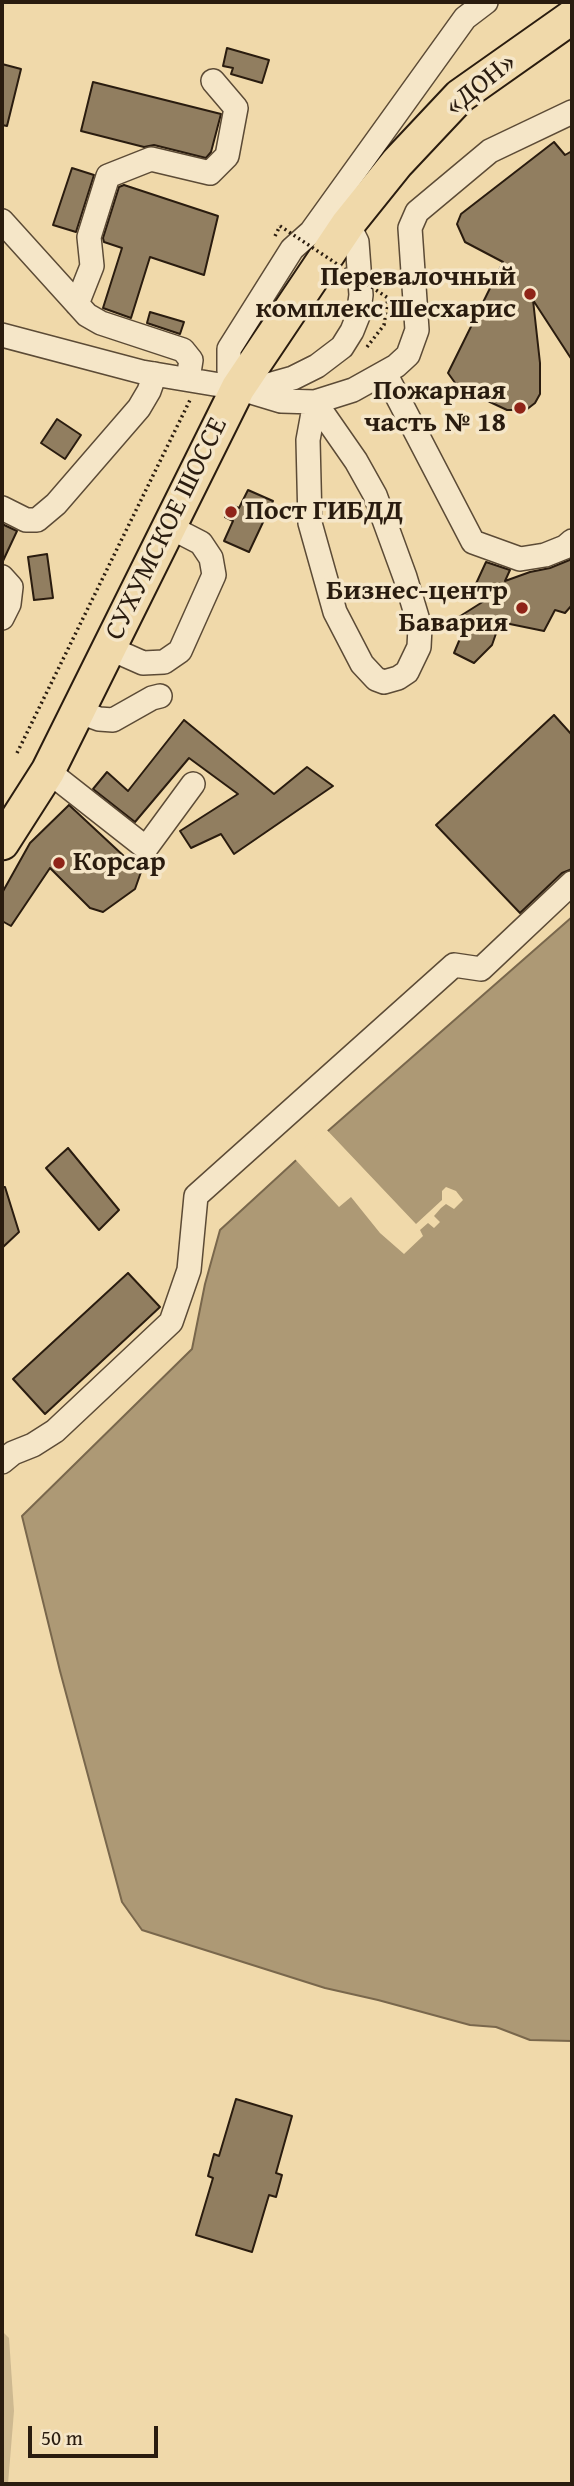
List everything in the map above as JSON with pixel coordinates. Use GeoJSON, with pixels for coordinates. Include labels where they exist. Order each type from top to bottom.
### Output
{"type":"FeatureCollection","features":[{"type":"Feature","properties":{"kind":"highway","name":"«ДОН»"},"geometry":{"type":"LineString","coordinates":[[348,224],[397,163],[460,96],[572,17]]}},
{"type":"Feature","properties":{"kind":"highway","name":"СУХУМСКОЕ ШОССЕ"},"geometry":{"type":"LineString","coordinates":[[2,842],[48,771],[238,387],[348,224]]}},
{"type":"Feature","properties":{"kind":"street"},"geometry":{"type":"LineString","coordinates":[[238,387],[229,371],[229,349],[292,249],[311,232],[465,18],[486,2]]}},
{"type":"Feature","properties":{"kind":"street"},"geometry":{"type":"LineString","coordinates":[[77,304],[92,266],[89,237],[108,176],[151,159],[210,173],[227,156],[236,107],[213,81]]}},
{"type":"Feature","properties":{"kind":"street"},"geometry":{"type":"LineString","coordinates":[[2,335],[155,374],[238,387],[281,401],[315,402],[353,390],[396,366],[408,355],[417,330],[410,228],[416,212],[490,151],[572,112]]}},
{"type":"Feature","properties":{"kind":"street"},"geometry":{"type":"LineString","coordinates":[[2,221],[87,315],[101,323],[183,349],[191,360],[194,380]]}},
{"type":"Feature","properties":{"kind":"street"},"geometry":{"type":"LineString","coordinates":[[238,387],[261,387],[293,379],[317,366],[342,347],[358,316],[361,295],[357,242],[348,224],[333,222],[311,232]]}},
{"type":"Feature","properties":{"kind":"street"},"geometry":{"type":"LineString","coordinates":[[385,373],[473,542],[520,559],[545,555],[565,547],[572,541]]}},
{"type":"Feature","properties":{"kind":"street"},"geometry":{"type":"LineString","coordinates":[[2,508],[26,520],[37,520],[56,504],[139,408],[155,374]]}},
{"type":"Feature","properties":{"kind":"street"},"geometry":{"type":"LineString","coordinates":[[315,402],[356,461],[375,495],[420,627],[419,647],[407,672],[384,682],[376,679],[362,664],[335,612],[310,523],[308,440],[315,402]]}},
{"type":"Feature","properties":{"kind":"street"},"geometry":{"type":"LineString","coordinates":[[108,648],[143,663],[164,662],[180,651],[214,575],[211,558],[201,543],[168,526]]}},
{"type":"Feature","properties":{"kind":"street"},"geometry":{"type":"LineString","coordinates":[[2,618],[9,604],[7,582]]}},
{"type":"Feature","properties":{"kind":"street"},"geometry":{"type":"LineString","coordinates":[[78,711],[99,719],[113,720],[160,696]]}},
{"type":"Feature","properties":{"kind":"street"},"geometry":{"type":"LineString","coordinates":[[48,771],[146,848],[193,784]]}},
{"type":"Feature","properties":{"kind":"street"},"geometry":{"type":"LineString","coordinates":[[2,1462],[13,1453],[33,1445],[55,1431],[171,1322],[189,1270],[196,1196],[454,965],[481,969],[572,883]]}},
{"type":"Feature","properties":{"kind":"path"},"geometry":{"type":"LineString","coordinates":[[280,226],[388,298],[384,325],[363,353]]}},
{"type":"Feature","properties":{"kind":"path"},"geometry":{"type":"LineString","coordinates":[[17,753],[194,380]]}},
{"type":"Feature","properties":{"kind":"shaded area"},"geometry":{"type":"Polygon","coordinates":[[[572,917],[572,2041],[530,2040],[496,2027],[470,2025],[325,1988],[142,1930],[122,1902],[22,1516],[192,1349],[205,1284],[220,1230],[329,1130],[572,917]]]}},
{"type":"Feature","properties":{"kind":"shaded area"},"geometry":{"type":"Polygon","coordinates":[[[2,2331],[9,2338],[14,2411],[8,2484],[2,2484],[2,2331]]]}},
{"type":"Feature","properties":{"kind":"pier"},"geometry":{"type":"Polygon","coordinates":[[[325,1128],[416,1224],[442,1200],[442,1191],[446,1187],[456,1191],[463,1200],[454,1209],[446,1204],[441,1208],[434,1216],[440,1222],[434,1228],[428,1223],[420,1230],[423,1236],[404,1254],[380,1233],[351,1197],[339,1207],[294,1158],[325,1128]]]}},
{"type":"Feature","properties":{"kind":"building"},"geometry":{"type":"Polygon","coordinates":[[[227,48],[269,60],[262,83],[231,74],[233,68],[223,66],[227,48]]]}},
{"type":"Feature","properties":{"kind":"building"},"geometry":{"type":"Polygon","coordinates":[[[2,64],[21,69],[7,126],[2,125],[2,64]]]}},
{"type":"Feature","properties":{"kind":"building"},"geometry":{"type":"Polygon","coordinates":[[[93,82],[221,114],[211,152],[206,158],[154,145],[144,147],[81,131],[93,82]]]}},
{"type":"Feature","properties":{"kind":"building","name":"Перевалочный комплекс Шесхарис"},"geometry":{"type":"Polygon","coordinates":[[[554,142],[565,155],[572,151],[572,360],[533,300],[540,363],[540,394],[535,403],[526,410],[507,410],[458,387],[448,373],[503,262],[465,242],[457,224],[461,214],[554,142]]]}},
{"type":"Feature","properties":{"kind":"building"},"geometry":{"type":"Polygon","coordinates":[[[72,168],[94,175],[76,232],[53,225],[72,168]]]}},
{"type":"Feature","properties":{"kind":"building"},"geometry":{"type":"Polygon","coordinates":[[[124,185],[218,216],[204,275],[150,257],[131,318],[103,308],[122,248],[104,242],[103,238],[119,187],[124,185]]]}},
{"type":"Feature","properties":{"kind":"building"},"geometry":{"type":"Polygon","coordinates":[[[150,312],[184,322],[180,334],[147,323],[150,312]]]}},
{"type":"Feature","properties":{"kind":"building"},"geometry":{"type":"Polygon","coordinates":[[[57,419],[81,435],[65,459],[41,443],[57,419]]]}},
{"type":"Feature","properties":{"kind":"building"},"geometry":{"type":"Polygon","coordinates":[[[248,490],[273,501],[249,552],[224,541],[233,521],[225,517],[231,505],[239,508],[248,490]]]}},
{"type":"Feature","properties":{"kind":"building"},"geometry":{"type":"Polygon","coordinates":[[[2,524],[17,531],[2,563],[2,524]]]}},
{"type":"Feature","properties":{"kind":"building"},"geometry":{"type":"Polygon","coordinates":[[[47,554],[53,598],[34,600],[28,557],[47,554]]]}},
{"type":"Feature","properties":{"kind":"building","name":"Бизнес-центр Бавария"},"geometry":{"type":"Polygon","coordinates":[[[572,559],[572,605],[565,613],[555,610],[544,631],[500,622],[492,645],[474,663],[454,653],[464,629],[454,620],[492,596],[474,588],[486,562],[510,570],[505,581],[572,559]]]}},
{"type":"Feature","properties":{"kind":"building"},"geometry":{"type":"Polygon","coordinates":[[[554,715],[572,735],[572,869],[562,873],[520,913],[436,825],[554,715]]]}},
{"type":"Feature","properties":{"kind":"building"},"geometry":{"type":"Polygon","coordinates":[[[184,720],[274,794],[307,767],[333,786],[234,854],[221,834],[191,848],[180,831],[238,794],[189,758],[135,822],[93,789],[107,772],[128,791],[184,720]]]}},
{"type":"Feature","properties":{"kind":"building"},"geometry":{"type":"Polygon","coordinates":[[[69,805],[141,872],[135,889],[103,912],[90,908],[50,868],[11,926],[2,921],[2,893],[30,843],[69,805]]]}},
{"type":"Feature","properties":{"kind":"building"},"geometry":{"type":"Polygon","coordinates":[[[68,1148],[119,1210],[99,1230],[46,1168],[68,1148]]]}},
{"type":"Feature","properties":{"kind":"building"},"geometry":{"type":"Polygon","coordinates":[[[2,1187],[5,1187],[19,1232],[2,1248],[2,1187]]]}},
{"type":"Feature","properties":{"kind":"building"},"geometry":{"type":"Polygon","coordinates":[[[128,1273],[160,1307],[45,1414],[13,1379],[128,1273]]]}},
{"type":"Feature","properties":{"kind":"building"},"geometry":{"type":"Polygon","coordinates":[[[236,2099],[292,2116],[276,2173],[282,2175],[276,2197],[269,2195],[252,2252],[196,2235],[213,2178],[208,2176],[214,2154],[219,2156],[236,2099]]]}},
{"type":"Feature","properties":{"kind":"place","name":"Перевалочный комплекс Шесхарис"},"geometry":{"type":"Point","coordinates":[530,294]}},
{"type":"Feature","properties":{"kind":"place","name":"Пожарная часть № 18"},"geometry":{"type":"Point","coordinates":[520,408]}},
{"type":"Feature","properties":{"kind":"place","name":"Пост ГИБДД"},"geometry":{"type":"Point","coordinates":[231,512]}},
{"type":"Feature","properties":{"kind":"place","name":"Бизнес-центр Бавария"},"geometry":{"type":"Point","coordinates":[522,608]}},
{"type":"Feature","properties":{"kind":"place","name":"Корсар"},"geometry":{"type":"Point","coordinates":[59,863]}}]}
